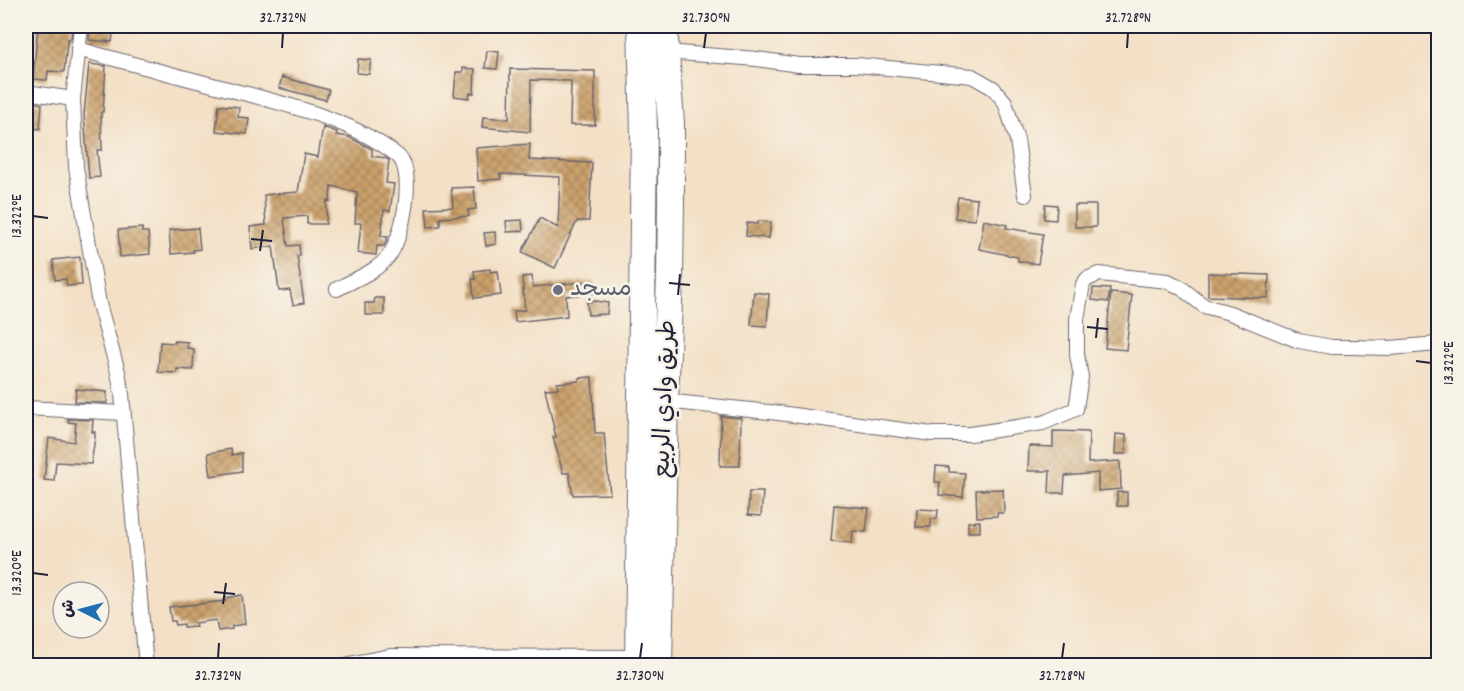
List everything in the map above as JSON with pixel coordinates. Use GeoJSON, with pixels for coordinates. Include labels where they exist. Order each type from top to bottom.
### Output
{"type":"FeatureCollection","features":[{"type":"Feature","properties":{"kind":"highway"},"geometry":{"type":"LineString","coordinates":[[641,26],[644,132],[645,663]]}},
{"type":"Feature","properties":{"kind":"highway","name":"طريق وادي الربيع"},"geometry":{"type":"LineString","coordinates":[[645,663],[664,401],[670,277],[671,123],[664,26]]}},
{"type":"Feature","properties":{"kind":"street"},"geometry":{"type":"LineString","coordinates":[[81,26],[73,99],[76,167],[103,322],[118,372],[146,666]]}},
{"type":"Feature","properties":{"kind":"street"},"geometry":{"type":"LineString","coordinates":[[78,49],[258,97],[330,119],[350,127],[398,156],[403,161],[407,174],[407,192],[394,248],[375,268],[337,289]]}},
{"type":"Feature","properties":{"kind":"street"},"geometry":{"type":"LineString","coordinates":[[666,52],[799,64],[856,65],[972,76],[993,88],[1005,102],[1017,140],[1025,195]]}},
{"type":"Feature","properties":{"kind":"street"},"geometry":{"type":"LineString","coordinates":[[26,92],[73,99]]}},
{"type":"Feature","properties":{"kind":"street"},"geometry":{"type":"LineString","coordinates":[[664,401],[779,413],[932,434],[970,434],[1043,423],[1076,409],[1081,378],[1077,355],[1077,319],[1083,284],[1087,279],[1100,274],[1168,281],[1180,287],[1204,306],[1230,313],[1299,341],[1332,347],[1390,348],[1438,344]]}},
{"type":"Feature","properties":{"kind":"street"},"geometry":{"type":"LineString","coordinates":[[26,408],[123,413]]}},
{"type":"Feature","properties":{"kind":"street"},"geometry":{"type":"LineString","coordinates":[[339,666],[390,656],[645,663]]}},
{"type":"Feature","properties":{"kind":"building"},"geometry":{"type":"Polygon","coordinates":[[[38,26],[72,26],[71,39],[68,39],[67,43],[64,72],[48,71],[47,80],[33,79],[38,26]]]}},
{"type":"Feature","properties":{"kind":"building"},"geometry":{"type":"Polygon","coordinates":[[[90,26],[114,26],[112,42],[89,40],[90,26]]]}},
{"type":"Feature","properties":{"kind":"building"},"geometry":{"type":"Polygon","coordinates":[[[487,51],[499,52],[497,69],[485,68],[487,51]]]}},
{"type":"Feature","properties":{"kind":"building"},"geometry":{"type":"Polygon","coordinates":[[[358,59],[371,60],[369,74],[357,73],[358,59]]]}},
{"type":"Feature","properties":{"kind":"building"},"geometry":{"type":"Polygon","coordinates":[[[89,64],[106,66],[103,112],[101,112],[102,150],[97,150],[100,177],[89,178],[84,115],[89,64]]]}},
{"type":"Feature","properties":{"kind":"building"},"geometry":{"type":"Polygon","coordinates":[[[463,68],[475,69],[474,93],[470,93],[469,98],[454,96],[456,72],[463,72],[463,68]]]}},
{"type":"Feature","properties":{"kind":"building"},"geometry":{"type":"Polygon","coordinates":[[[510,69],[595,71],[595,125],[570,125],[571,81],[531,80],[530,132],[482,127],[483,117],[509,119],[510,69]]]}},
{"type":"Feature","properties":{"kind":"building"},"geometry":{"type":"Polygon","coordinates":[[[282,77],[329,90],[326,100],[279,88],[282,77]]]}},
{"type":"Feature","properties":{"kind":"building"},"geometry":{"type":"Polygon","coordinates":[[[26,101],[42,104],[40,129],[26,127],[26,101]]]}},
{"type":"Feature","properties":{"kind":"building"},"geometry":{"type":"Polygon","coordinates":[[[219,105],[239,107],[238,117],[249,118],[247,134],[216,131],[219,105]]]}},
{"type":"Feature","properties":{"kind":"building"},"geometry":{"type":"Polygon","coordinates":[[[323,127],[337,132],[336,135],[349,137],[372,149],[372,156],[389,160],[386,183],[394,184],[390,211],[384,210],[381,236],[388,237],[384,246],[377,246],[376,255],[358,253],[361,223],[355,223],[357,192],[331,186],[330,201],[327,200],[326,224],[307,224],[307,216],[284,218],[288,246],[299,245],[300,255],[297,256],[304,303],[293,305],[290,290],[279,291],[273,246],[252,249],[250,227],[266,225],[264,195],[298,192],[304,154],[318,157],[323,127]]]}},
{"type":"Feature","properties":{"kind":"building"},"geometry":{"type":"Polygon","coordinates":[[[530,144],[529,160],[592,163],[589,221],[577,221],[555,268],[522,252],[540,218],[558,228],[560,177],[500,174],[501,179],[478,181],[476,148],[530,144]]]}},
{"type":"Feature","properties":{"kind":"building"},"geometry":{"type":"Polygon","coordinates":[[[474,187],[476,209],[468,210],[469,216],[440,218],[440,226],[428,227],[426,208],[453,207],[451,188],[474,187]]]}},
{"type":"Feature","properties":{"kind":"building"},"geometry":{"type":"Polygon","coordinates":[[[958,197],[977,199],[975,220],[955,218],[958,197]]]}},
{"type":"Feature","properties":{"kind":"building"},"geometry":{"type":"Polygon","coordinates":[[[1045,204],[1057,205],[1056,220],[1044,219],[1045,204]]]}},
{"type":"Feature","properties":{"kind":"building"},"geometry":{"type":"Polygon","coordinates":[[[1075,205],[1096,205],[1096,227],[1075,227],[1075,205]]]}},
{"type":"Feature","properties":{"kind":"building"},"geometry":{"type":"Polygon","coordinates":[[[522,220],[523,231],[507,232],[506,221],[522,220]]]}},
{"type":"Feature","properties":{"kind":"building"},"geometry":{"type":"Polygon","coordinates":[[[984,220],[1007,225],[1006,228],[1043,234],[1038,264],[1018,261],[1018,257],[979,249],[984,220]]]}},
{"type":"Feature","properties":{"kind":"building"},"geometry":{"type":"Polygon","coordinates":[[[758,221],[771,222],[769,238],[746,236],[747,223],[758,224],[758,221]]]}},
{"type":"Feature","properties":{"kind":"building"},"geometry":{"type":"Polygon","coordinates":[[[142,228],[142,232],[148,232],[150,254],[120,257],[118,230],[142,228]]]}},
{"type":"Feature","properties":{"kind":"building"},"geometry":{"type":"Polygon","coordinates":[[[198,228],[200,249],[193,250],[194,252],[171,254],[169,230],[198,228]]]}},
{"type":"Feature","properties":{"kind":"building"},"geometry":{"type":"Polygon","coordinates":[[[495,232],[496,244],[486,246],[484,233],[495,232]]]}},
{"type":"Feature","properties":{"kind":"building"},"geometry":{"type":"Polygon","coordinates":[[[80,257],[82,285],[67,286],[66,279],[55,280],[53,260],[80,257]]]}},
{"type":"Feature","properties":{"kind":"building"},"geometry":{"type":"Polygon","coordinates":[[[490,269],[490,272],[498,271],[501,295],[474,298],[472,279],[475,279],[474,271],[490,269]]]}},
{"type":"Feature","properties":{"kind":"building"},"geometry":{"type":"Polygon","coordinates":[[[1208,273],[1269,275],[1268,298],[1208,296],[1208,273]]]}},
{"type":"Feature","properties":{"kind":"building"},"geometry":{"type":"Polygon","coordinates":[[[532,276],[533,287],[593,281],[594,293],[566,296],[567,316],[515,322],[514,311],[525,310],[522,277],[532,276]]]}},
{"type":"Feature","properties":{"kind":"building"},"geometry":{"type":"Polygon","coordinates":[[[1093,288],[1110,289],[1108,302],[1092,300],[1093,288]]]}},
{"type":"Feature","properties":{"kind":"building"},"geometry":{"type":"Polygon","coordinates":[[[754,292],[769,294],[767,326],[751,325],[754,292]]]}},
{"type":"Feature","properties":{"kind":"building"},"geometry":{"type":"Polygon","coordinates":[[[1111,293],[1132,295],[1126,350],[1105,348],[1111,293]]]}},
{"type":"Feature","properties":{"kind":"building"},"geometry":{"type":"Polygon","coordinates":[[[375,298],[384,298],[384,315],[365,315],[365,303],[374,303],[375,298]]]}},
{"type":"Feature","properties":{"kind":"building"},"geometry":{"type":"Polygon","coordinates":[[[587,302],[608,303],[607,314],[588,315],[587,302]]]}},
{"type":"Feature","properties":{"kind":"building"},"geometry":{"type":"Polygon","coordinates":[[[175,341],[188,342],[187,348],[194,349],[193,370],[177,369],[177,373],[158,372],[160,342],[175,343],[175,341]]]}},
{"type":"Feature","properties":{"kind":"building"},"geometry":{"type":"Polygon","coordinates":[[[592,377],[595,433],[604,433],[610,494],[573,495],[569,473],[563,473],[553,437],[556,437],[545,389],[558,388],[557,383],[592,377]]]}},
{"type":"Feature","properties":{"kind":"building"},"geometry":{"type":"Polygon","coordinates":[[[76,389],[107,392],[107,403],[75,402],[76,389]]]}},
{"type":"Feature","properties":{"kind":"building"},"geometry":{"type":"Polygon","coordinates":[[[721,416],[741,418],[740,466],[720,466],[721,416]]]}},
{"type":"Feature","properties":{"kind":"building"},"geometry":{"type":"Polygon","coordinates":[[[68,419],[93,420],[92,432],[95,432],[95,438],[91,464],[56,462],[54,481],[44,480],[49,438],[74,442],[76,423],[68,422],[68,419]]]}},
{"type":"Feature","properties":{"kind":"building"},"geometry":{"type":"Polygon","coordinates":[[[1053,431],[1089,432],[1088,463],[1120,461],[1121,489],[1098,491],[1098,473],[1065,476],[1064,493],[1049,493],[1050,471],[1028,471],[1029,446],[1053,447],[1053,431]]]}},
{"type":"Feature","properties":{"kind":"building"},"geometry":{"type":"Polygon","coordinates":[[[1116,434],[1126,435],[1126,454],[1115,454],[1116,434]]]}},
{"type":"Feature","properties":{"kind":"building"},"geometry":{"type":"Polygon","coordinates":[[[231,449],[232,455],[242,453],[242,471],[211,476],[208,453],[231,449]]]}},
{"type":"Feature","properties":{"kind":"building"},"geometry":{"type":"Polygon","coordinates":[[[936,466],[949,467],[949,472],[965,473],[963,497],[939,495],[940,482],[935,482],[936,466]]]}},
{"type":"Feature","properties":{"kind":"building"},"geometry":{"type":"Polygon","coordinates":[[[1003,489],[1004,513],[997,513],[997,516],[977,517],[976,490],[1003,489]]]}},
{"type":"Feature","properties":{"kind":"building"},"geometry":{"type":"Polygon","coordinates":[[[749,492],[763,492],[761,516],[748,515],[749,492]]]}},
{"type":"Feature","properties":{"kind":"building"},"geometry":{"type":"Polygon","coordinates":[[[1117,492],[1127,492],[1127,506],[1117,506],[1117,492]]]}},
{"type":"Feature","properties":{"kind":"building"},"geometry":{"type":"Polygon","coordinates":[[[834,505],[869,508],[866,532],[853,531],[852,543],[831,541],[834,505]]]}},
{"type":"Feature","properties":{"kind":"building"},"geometry":{"type":"Polygon","coordinates":[[[917,509],[938,510],[937,519],[931,519],[931,527],[916,527],[917,509]]]}},
{"type":"Feature","properties":{"kind":"building"},"geometry":{"type":"Polygon","coordinates":[[[980,521],[980,532],[968,532],[968,522],[980,521]]]}},
{"type":"Feature","properties":{"kind":"building"},"geometry":{"type":"Polygon","coordinates":[[[242,595],[245,624],[232,626],[232,629],[218,631],[216,620],[184,627],[184,624],[176,625],[175,621],[171,621],[169,607],[226,601],[225,598],[242,595]]]}},
{"type":"Feature","properties":{"kind":"place","name":"مسجد"},"geometry":{"type":"Point","coordinates":[558,290]}}]}
